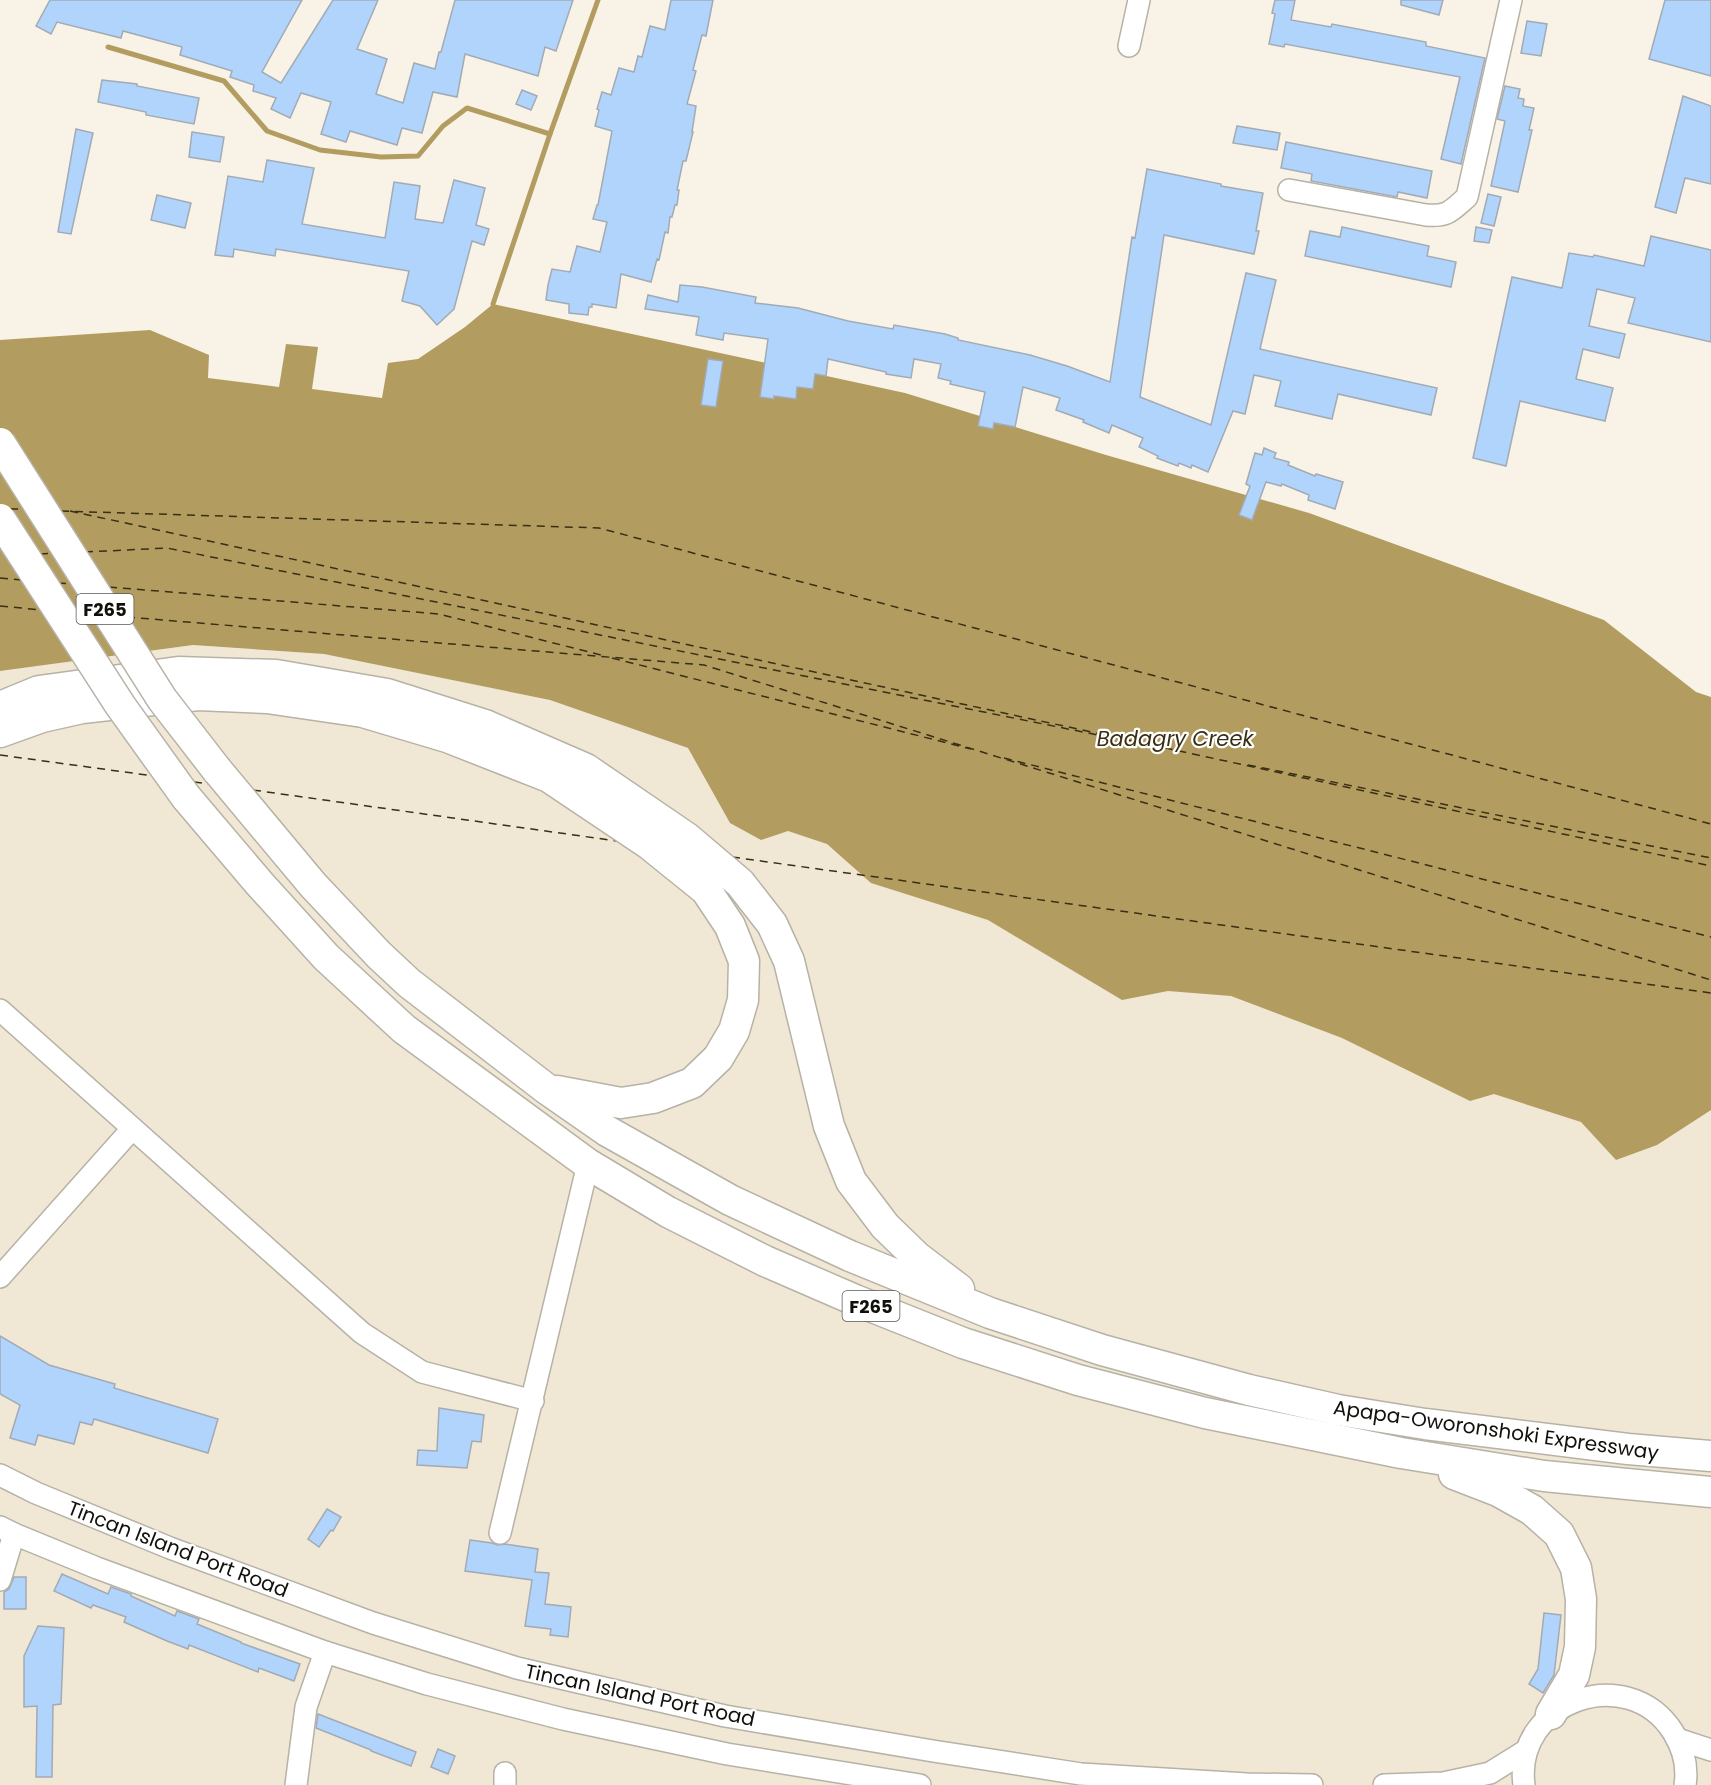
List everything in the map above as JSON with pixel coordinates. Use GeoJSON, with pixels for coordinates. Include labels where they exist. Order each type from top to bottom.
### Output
{"type":"FeatureCollection","features":[{"type":"Feature","properties":{"kind":"highway","name":"Apapa-Oworonshoki Expressway"},"geometry":{"type":"LineString","coordinates":[[0,443],[162,699],[217,770],[314,885],[379,955],[409,983],[548,1090],[607,1131],[730,1200],[850,1256],[990,1313],[1102,1350],[1249,1390],[1338,1410],[1436,1426],[1628,1449],[1711,1456]]}},
{"type":"Feature","properties":{"kind":"highway","name":"Apapa-Oworonshoki Expressway"},"geometry":{"type":"LineString","coordinates":[[0,519],[120,705],[186,797],[259,884],[326,957],[404,1029],[588,1164],[668,1212],[765,1261],[855,1300],[963,1343],[1078,1380],[1204,1413],[1401,1454],[1544,1476],[1711,1492]]}},
{"type":"Feature","properties":{"kind":"highway"},"geometry":{"type":"LineString","coordinates":[[0,707],[39,691],[178,672],[276,675],[387,694],[484,725],[586,769],[687,838],[740,884],[772,924],[789,961],[829,1126],[851,1181],[885,1226],[917,1257],[990,1313]]}},
{"type":"Feature","properties":{"kind":"highway"},"geometry":{"type":"LineString","coordinates":[[0,732],[42,717],[82,708],[198,695],[267,698],[363,712],[447,737],[549,777],[649,844],[706,891],[730,926],[744,961],[743,1000],[734,1031],[718,1058],[692,1083],[654,1098],[621,1103],[548,1090]]}},
{"type":"Feature","properties":{"kind":"highway"},"geometry":{"type":"LineString","coordinates":[[1401,1454],[1498,1491],[1532,1510],[1559,1534],[1576,1568],[1581,1599],[1580,1647],[1574,1675],[1551,1714]]}},
{"type":"Feature","properties":{"kind":"street"},"geometry":{"type":"LineString","coordinates":[[1130,46],[1139,0]]}},
{"type":"Feature","properties":{"kind":"street"},"geometry":{"type":"LineString","coordinates":[[1289,190],[1440,216],[1467,197],[1511,0]]}},
{"type":"Feature","properties":{"kind":"street"},"geometry":{"type":"LineString","coordinates":[[0,1010],[362,1333],[422,1372],[533,1401]]}},
{"type":"Feature","properties":{"kind":"street"},"geometry":{"type":"LineString","coordinates":[[0,1277],[132,1129]]}},
{"type":"Feature","properties":{"kind":"street"},"geometry":{"type":"LineString","coordinates":[[500,1533],[588,1164]]}},
{"type":"Feature","properties":{"kind":"street","name":"Tincan Island Port Road"},"geometry":{"type":"LineString","coordinates":[[0,1475],[36,1493],[180,1552],[373,1623],[517,1668],[725,1716],[1081,1774],[1247,1784],[1312,1785]]}},
{"type":"Feature","properties":{"kind":"street"},"geometry":{"type":"LineString","coordinates":[[0,1580],[7,1530]]}},
{"type":"Feature","properties":{"kind":"street","name":"Tincan Island Port Road"},"geometry":{"type":"LineString","coordinates":[[7,1530],[97,1568],[325,1652],[427,1684],[563,1719],[727,1754],[920,1785]]}},
{"type":"Feature","properties":{"kind":"street"},"geometry":{"type":"LineString","coordinates":[[296,1785],[306,1707],[325,1652]]}},
{"type":"Feature","properties":{"kind":"street"},"geometry":{"type":"LineString","coordinates":[[1524,1785],[1527,1750],[1533,1737],[1551,1714],[1577,1700],[1607,1695],[1636,1701],[1650,1708],[1662,1718],[1677,1739],[1686,1766],[1685,1785]]}},
{"type":"Feature","properties":{"kind":"street"},"geometry":{"type":"LineString","coordinates":[[1677,1739],[1711,1750]]}},
{"type":"Feature","properties":{"kind":"street"},"geometry":{"type":"LineString","coordinates":[[1384,1785],[1443,1783],[1490,1773],[1527,1750]]}},
{"type":"Feature","properties":{"kind":"shaded area"},"geometry":{"type":"Polygon","coordinates":[[[193,645],[324,654],[550,700],[688,748],[729,821],[788,831],[902,861],[1226,995],[1711,1089],[1711,1785],[0,1785],[0,671],[193,645]]]}},
{"type":"Feature","properties":{"kind":"water","name":"Badagry Creek"},"geometry":{"type":"Polygon","coordinates":[[[493,304],[905,393],[1106,455],[1309,513],[1604,620],[1696,692],[1711,697],[1711,1110],[1657,1145],[1616,1160],[1581,1122],[1494,1094],[1470,1101],[1342,1038],[1231,996],[1168,991],[1122,1000],[988,920],[871,883],[827,844],[788,831],[761,840],[730,823],[688,748],[550,700],[324,654],[193,645],[0,671],[0,340],[150,330],[209,355],[208,378],[279,387],[286,344],[318,347],[312,389],[382,398],[388,363],[418,359],[465,327],[493,304]]]}},
{"type":"Feature","properties":{"kind":"building"},"geometry":{"type":"Polygon","coordinates":[[[50,0],[302,0],[262,72],[281,83],[333,0],[378,0],[357,49],[387,59],[376,94],[403,103],[414,63],[435,69],[455,0],[573,0],[556,51],[545,47],[538,76],[465,54],[457,97],[433,92],[422,133],[402,128],[397,145],[350,131],[346,142],[321,134],[331,102],[301,93],[290,118],[271,109],[276,98],[253,91],[254,85],[230,77],[232,71],[180,55],[182,47],[123,31],[121,38],[57,22],[51,34],[36,26],[50,0]]]}},
{"type":"Feature","properties":{"kind":"building"},"geometry":{"type":"Polygon","coordinates":[[[671,0],[713,0],[706,36],[702,35],[693,70],[696,71],[687,104],[696,106],[693,132],[686,161],[683,161],[677,190],[679,190],[677,205],[670,217],[668,233],[665,232],[651,282],[621,274],[616,308],[592,304],[588,315],[569,313],[569,304],[546,300],[548,285],[552,269],[570,272],[577,246],[600,252],[607,222],[593,219],[598,205],[612,131],[595,126],[602,92],[611,95],[619,68],[634,72],[638,56],[642,57],[650,26],[665,30],[671,0]]]}},
{"type":"Feature","properties":{"kind":"building"},"geometry":{"type":"Polygon","coordinates":[[[1275,0],[1295,0],[1291,20],[1331,27],[1332,24],[1426,42],[1426,46],[1485,58],[1461,164],[1441,159],[1460,77],[1285,44],[1284,47],[1269,44],[1275,14],[1272,13],[1275,0]]]}},
{"type":"Feature","properties":{"kind":"building"},"geometry":{"type":"Polygon","coordinates":[[[1401,0],[1443,0],[1439,15],[1401,5],[1401,0]]]}},
{"type":"Feature","properties":{"kind":"building"},"geometry":{"type":"Polygon","coordinates":[[[1665,0],[1711,0],[1711,76],[1649,59],[1665,0]]]}},
{"type":"Feature","properties":{"kind":"building"},"geometry":{"type":"Polygon","coordinates":[[[1527,21],[1547,24],[1541,56],[1521,53],[1527,21]]]}},
{"type":"Feature","properties":{"kind":"building"},"geometry":{"type":"Polygon","coordinates":[[[102,80],[137,84],[137,86],[199,98],[194,124],[146,115],[146,112],[98,102],[102,80]]]}},
{"type":"Feature","properties":{"kind":"building"},"geometry":{"type":"Polygon","coordinates":[[[1505,86],[1520,89],[1518,98],[1524,99],[1523,106],[1534,108],[1529,130],[1532,130],[1518,192],[1491,186],[1505,121],[1497,119],[1505,86]]]}},
{"type":"Feature","properties":{"kind":"building"},"geometry":{"type":"Polygon","coordinates":[[[522,90],[537,96],[531,110],[516,104],[522,90]]]}},
{"type":"Feature","properties":{"kind":"building"},"geometry":{"type":"Polygon","coordinates":[[[1683,96],[1711,106],[1711,184],[1685,178],[1676,213],[1655,207],[1683,96]]]}},
{"type":"Feature","properties":{"kind":"building"},"geometry":{"type":"Polygon","coordinates":[[[1237,126],[1280,133],[1277,150],[1233,143],[1237,126]]]}},
{"type":"Feature","properties":{"kind":"building"},"geometry":{"type":"Polygon","coordinates":[[[76,129],[93,133],[71,234],[58,232],[76,129]]]}},
{"type":"Feature","properties":{"kind":"building"},"geometry":{"type":"Polygon","coordinates":[[[192,132],[224,137],[220,162],[189,157],[192,132]]]}},
{"type":"Feature","properties":{"kind":"building"},"geometry":{"type":"Polygon","coordinates":[[[1286,142],[1432,171],[1427,198],[1398,192],[1397,197],[1311,181],[1312,174],[1281,168],[1286,142]]]}},
{"type":"Feature","properties":{"kind":"building"},"geometry":{"type":"Polygon","coordinates":[[[267,160],[314,168],[302,224],[385,238],[394,182],[420,186],[415,219],[443,223],[454,180],[485,188],[476,225],[489,229],[484,245],[472,241],[454,309],[437,325],[420,306],[402,301],[409,271],[276,249],[275,256],[234,249],[233,257],[215,255],[228,176],[263,182],[267,160]]]}},
{"type":"Feature","properties":{"kind":"building"},"geometry":{"type":"Polygon","coordinates":[[[1147,169],[1263,193],[1254,254],[1164,235],[1140,397],[1211,425],[1246,273],[1276,280],[1260,349],[1437,388],[1431,415],[1338,394],[1332,419],[1275,406],[1281,381],[1254,375],[1245,414],[1233,411],[1208,472],[1192,465],[1191,468],[1179,463],[1178,466],[1157,458],[1158,456],[1139,447],[1143,438],[1112,425],[1109,433],[1083,422],[1084,420],[1056,410],[1060,398],[1023,387],[1015,427],[994,423],[993,429],[978,426],[985,392],[950,384],[951,381],[938,378],[941,364],[914,359],[911,378],[828,359],[826,376],[815,374],[813,389],[797,387],[796,399],[760,397],[768,339],[724,333],[723,340],[696,335],[699,317],[645,309],[648,295],[678,302],[680,285],[702,287],[756,297],[755,303],[798,308],[848,321],[893,329],[894,325],[945,334],[958,338],[958,340],[1030,355],[1110,382],[1132,237],[1135,238],[1147,169]]]}},
{"type":"Feature","properties":{"kind":"building"},"geometry":{"type":"Polygon","coordinates":[[[1488,194],[1501,197],[1494,226],[1481,223],[1488,194]]]}},
{"type":"Feature","properties":{"kind":"building"},"geometry":{"type":"Polygon","coordinates":[[[157,195],[191,203],[185,228],[151,220],[157,195]]]}},
{"type":"Feature","properties":{"kind":"building"},"geometry":{"type":"Polygon","coordinates":[[[1342,227],[1429,246],[1427,256],[1456,262],[1451,287],[1305,256],[1310,231],[1340,237],[1342,227]]]}},
{"type":"Feature","properties":{"kind":"building"},"geometry":{"type":"Polygon","coordinates":[[[1476,227],[1492,230],[1489,243],[1474,241],[1476,227]]]}},
{"type":"Feature","properties":{"kind":"building"},"geometry":{"type":"Polygon","coordinates":[[[1651,236],[1711,250],[1711,342],[1628,323],[1635,298],[1597,289],[1589,326],[1625,334],[1619,358],[1583,349],[1576,379],[1613,388],[1605,421],[1520,401],[1506,466],[1473,458],[1512,277],[1562,288],[1569,253],[1593,257],[1594,255],[1644,266],[1651,236]]]}},
{"type":"Feature","properties":{"kind":"building"},"geometry":{"type":"Polygon","coordinates":[[[708,359],[723,361],[716,407],[701,405],[708,359]]]}},
{"type":"Feature","properties":{"kind":"building"},"geometry":{"type":"Polygon","coordinates":[[[1264,448],[1276,453],[1274,458],[1289,462],[1288,465],[1315,476],[1316,474],[1343,482],[1335,509],[1308,500],[1309,495],[1282,484],[1281,486],[1266,482],[1252,520],[1239,515],[1250,486],[1246,484],[1255,453],[1262,455],[1264,448]]]}},
{"type":"Feature","properties":{"kind":"building"},"geometry":{"type":"Polygon","coordinates":[[[0,1336],[49,1365],[115,1384],[114,1388],[218,1419],[208,1453],[94,1419],[92,1425],[80,1422],[74,1444],[38,1435],[35,1445],[10,1438],[20,1405],[0,1394],[0,1336]]]}},
{"type":"Feature","properties":{"kind":"building"},"geometry":{"type":"Polygon","coordinates":[[[439,1408],[484,1415],[481,1442],[472,1441],[467,1468],[417,1465],[418,1450],[437,1451],[439,1408]]]}},
{"type":"Feature","properties":{"kind":"building"},"geometry":{"type":"Polygon","coordinates":[[[327,1509],[341,1517],[333,1531],[331,1530],[319,1547],[308,1539],[327,1509]]]}},
{"type":"Feature","properties":{"kind":"building"},"geometry":{"type":"Polygon","coordinates":[[[470,1540],[538,1549],[535,1572],[549,1573],[545,1604],[571,1607],[568,1637],[550,1635],[551,1629],[525,1626],[532,1580],[465,1571],[470,1540]]]}},
{"type":"Feature","properties":{"kind":"building"},"geometry":{"type":"Polygon","coordinates":[[[62,1574],[108,1594],[111,1587],[131,1594],[175,1616],[177,1611],[199,1619],[197,1624],[300,1664],[294,1681],[259,1668],[258,1672],[189,1645],[188,1649],[124,1622],[126,1617],[93,1605],[91,1608],[54,1591],[62,1574]]]}},
{"type":"Feature","properties":{"kind":"building"},"geometry":{"type":"Polygon","coordinates":[[[14,1577],[26,1577],[26,1609],[4,1609],[4,1592],[9,1589],[14,1577]]]}},
{"type":"Feature","properties":{"kind":"building"},"geometry":{"type":"Polygon","coordinates":[[[1544,1613],[1561,1615],[1554,1675],[1543,1693],[1529,1684],[1538,1669],[1544,1613]]]}},
{"type":"Feature","properties":{"kind":"building"},"geometry":{"type":"Polygon","coordinates":[[[38,1626],[64,1628],[61,1704],[53,1705],[52,1777],[36,1777],[37,1706],[24,1707],[24,1656],[38,1626]]]}},
{"type":"Feature","properties":{"kind":"building"},"geometry":{"type":"Polygon","coordinates":[[[318,1714],[416,1752],[411,1766],[316,1728],[318,1714]]]}},
{"type":"Feature","properties":{"kind":"building"},"geometry":{"type":"Polygon","coordinates":[[[438,1749],[455,1756],[448,1774],[431,1767],[438,1749]]]}},
{"type":"Feature","properties":{"kind":"waterway"},"geometry":{"type":"LineString","coordinates":[[493,304],[598,0]]}},
{"type":"Feature","properties":{"kind":"waterway"},"geometry":{"type":"LineString","coordinates":[[108,47],[224,81],[267,131],[320,150],[381,157],[418,156],[443,126],[467,108],[550,134]]}},
{"type":"Feature","properties":{"kind":"ferry route"},"geometry":{"type":"LineString","coordinates":[[10,509],[26,509]]}},
{"type":"Feature","properties":{"kind":"ferry route"},"geometry":{"type":"LineString","coordinates":[[61,511],[599,528],[1711,824]]}},
{"type":"Feature","properties":{"kind":"ferry route"},"geometry":{"type":"LineString","coordinates":[[70,511],[1711,866]]}},
{"type":"Feature","properties":{"kind":"ferry route"},"geometry":{"type":"LineString","coordinates":[[85,552],[167,548],[1108,737]]}},
{"type":"Feature","properties":{"kind":"ferry route"},"geometry":{"type":"LineString","coordinates":[[40,554],[53,553]]}},
{"type":"Feature","properties":{"kind":"ferry route"},"geometry":{"type":"LineString","coordinates":[[0,578],[23,580]]}},
{"type":"Feature","properties":{"kind":"ferry route"},"geometry":{"type":"LineString","coordinates":[[58,583],[71,584]]}},
{"type":"Feature","properties":{"kind":"ferry route"},"geometry":{"type":"LineString","coordinates":[[109,587],[439,614],[601,655]]}},
{"type":"Feature","properties":{"kind":"ferry route"},"geometry":{"type":"LineString","coordinates":[[0,606],[42,610]]}},
{"type":"Feature","properties":{"kind":"ferry route"},"geometry":{"type":"LineString","coordinates":[[79,613],[92,614]]}},
{"type":"Feature","properties":{"kind":"ferry route"},"geometry":{"type":"LineString","coordinates":[[127,617],[704,665],[1711,980]]}},
{"type":"Feature","properties":{"kind":"ferry route"},"geometry":{"type":"LineString","coordinates":[[612,658],[971,749]]}},
{"type":"Feature","properties":{"kind":"ferry route"},"geometry":{"type":"LineString","coordinates":[[0,755],[154,776]]}},
{"type":"Feature","properties":{"kind":"ferry route"},"geometry":{"type":"LineString","coordinates":[[1004,758],[1711,937]]}},
{"type":"Feature","properties":{"kind":"ferry route"},"geometry":{"type":"LineString","coordinates":[[1248,765],[1711,858]]}},
{"type":"Feature","properties":{"kind":"ferry route"},"geometry":{"type":"LineString","coordinates":[[194,782],[210,784]]}},
{"type":"Feature","properties":{"kind":"ferry route"},"geometry":{"type":"LineString","coordinates":[[253,790],[617,841]]}},
{"type":"Feature","properties":{"kind":"ferry route"},"geometry":{"type":"LineString","coordinates":[[732,857],[1711,993]]}}]}
